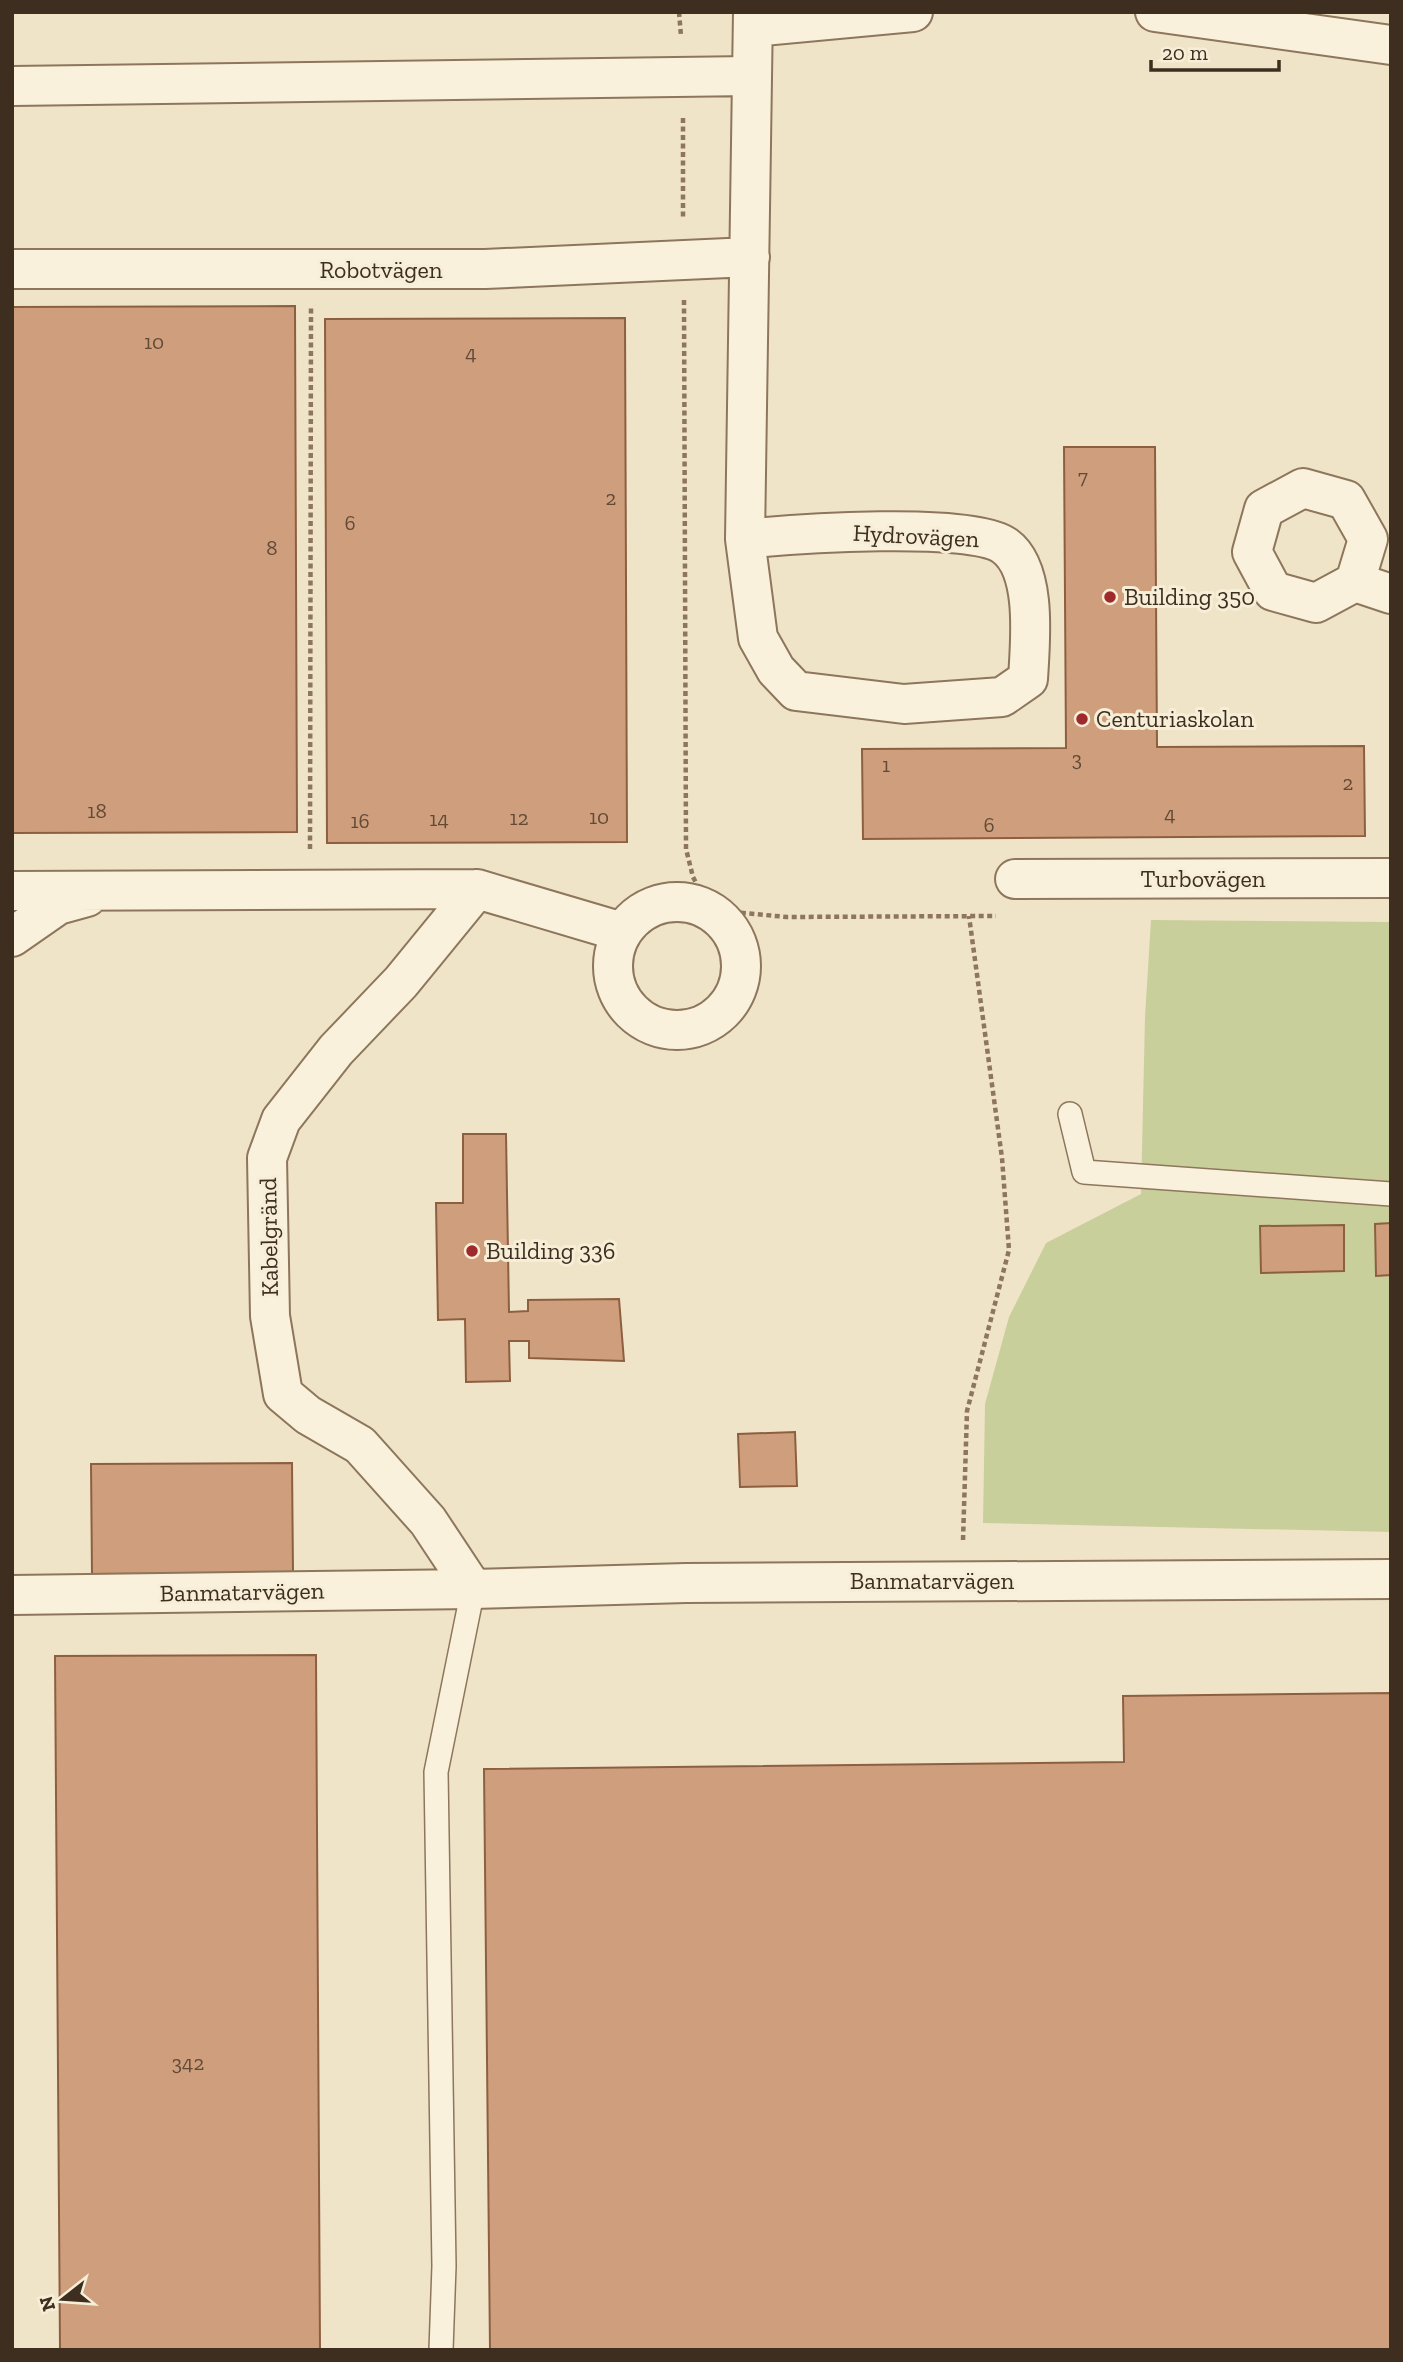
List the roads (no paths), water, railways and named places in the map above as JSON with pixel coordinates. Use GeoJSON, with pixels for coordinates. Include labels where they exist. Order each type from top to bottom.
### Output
{"type":"FeatureCollection","features":[{"type":"Feature","properties":{"kind":"street"},"geometry":{"type":"LineString","coordinates":[[753,20],[913,12]]}},
{"type":"Feature","properties":{"kind":"street"},"geometry":{"type":"LineString","coordinates":[[1155,12],[1391,45]]}},
{"type":"Feature","properties":{"kind":"street","name":"Hydrovägen"},"geometry":{"type":"LineString","coordinates":[[745,539],[821,531],[978,535],[1006,546],[1024,572],[1031,632],[1028,679],[1002,696],[904,704],[796,691],[776,670],[758,638],[745,539],[750,76],[753,20]]}},
{"type":"Feature","properties":{"kind":"street"},"geometry":{"type":"LineString","coordinates":[[12,86],[750,76]]}},
{"type":"Feature","properties":{"kind":"street","name":"Robotvägen"},"geometry":{"type":"LineString","coordinates":[[12,269],[485,269],[750,257]]}},
{"type":"Feature","properties":{"kind":"street"},"geometry":{"type":"LineString","coordinates":[[1355,582],[1391,594]]}},
{"type":"Feature","properties":{"kind":"street","name":"Turbovägen"},"geometry":{"type":"LineString","coordinates":[[1015,880],[1391,878]]}},
{"type":"Feature","properties":{"kind":"street"},"geometry":{"type":"LineString","coordinates":[[12,891],[477,889],[622,932]]}},
{"type":"Feature","properties":{"kind":"street","name":"Kabelgränd"},"geometry":{"type":"LineString","coordinates":[[470,1585],[428,1521],[360,1445],[308,1416],[283,1394],[270,1316],[267,1158],[281,1120],[336,1050],[401,982],[477,889]]}},
{"type":"Feature","properties":{"kind":"street"},"geometry":{"type":"LineString","coordinates":[[12,937],[58,905],[102,892]]}},
{"type":"Feature","properties":{"kind":"street","name":"Banmatarvägen"},"geometry":{"type":"LineString","coordinates":[[12,1595],[470,1585],[1391,1579]]}},
{"type":"Feature","properties":{"kind":"lane"},"geometry":{"type":"LineString","coordinates":[[1070,1114],[1084,1172],[1391,1194]]}},
{"type":"Feature","properties":{"kind":"lane"},"geometry":{"type":"LineString","coordinates":[[440,2350],[444,2266],[436,1772],[470,1585]]}},
{"type":"Feature","properties":{"kind":"place","name":"Building 350"},"geometry":{"type":"Point","coordinates":[1110,597]}},
{"type":"Feature","properties":{"kind":"place","name":"Centuriaskolan"},"geometry":{"type":"Point","coordinates":[1082,719]}},
{"type":"Feature","properties":{"kind":"place","name":"Building 336"},"geometry":{"type":"Point","coordinates":[472,1251]}}]}
